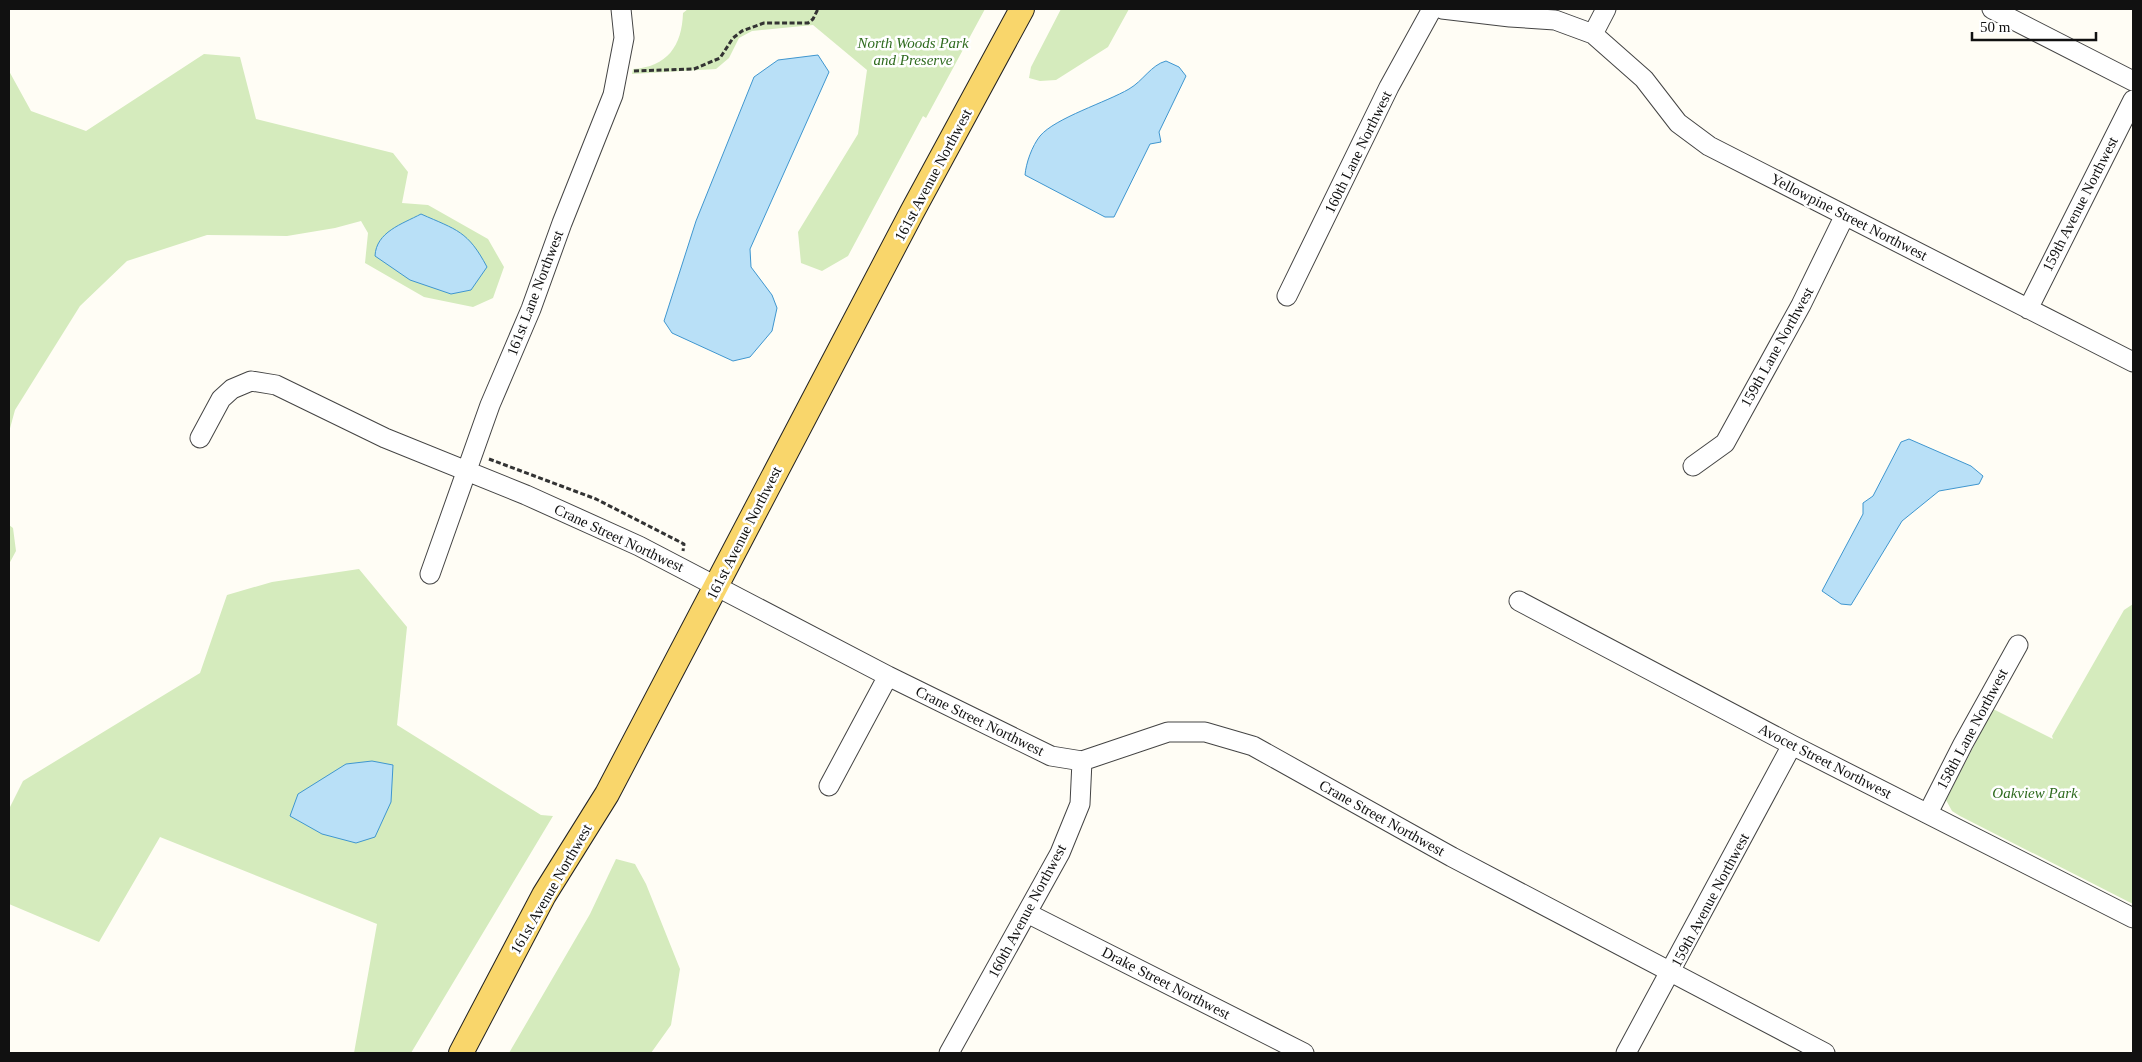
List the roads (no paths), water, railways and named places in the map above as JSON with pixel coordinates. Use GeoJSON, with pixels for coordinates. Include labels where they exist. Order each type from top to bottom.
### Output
{"type":"FeatureCollection","features":[{"type":"Feature","properties":{"kind":"main road","name":"161st Avenue Northwest"},"geometry":{"type":"LineString","coordinates":[[460,1053],[544,895],[607,794],[912,212],[1022,9]]}},
{"type":"Feature","properties":{"kind":"street","name":"161st Lane Northwest"},"geometry":{"type":"LineString","coordinates":[[430,574],[490,405],[531,309],[562,223],[613,95],[624,38],[621,9]]}},
{"type":"Feature","properties":{"kind":"street","name":"160th Lane Northwest"},"geometry":{"type":"LineString","coordinates":[[1287,296],[1389,87],[1432,9]]}},
{"type":"Feature","properties":{"kind":"street"},"geometry":{"type":"LineString","coordinates":[[1442,9],[1555,20],[1593,34],[1606,9]]}},
{"type":"Feature","properties":{"kind":"street"},"geometry":{"type":"LineString","coordinates":[[1992,9],[2024,16],[2133,81]]}},
{"type":"Feature","properties":{"kind":"street","name":"Yellowpine Street Northwest"},"geometry":{"type":"LineString","coordinates":[[1593,34],[1644,79],[1678,123],[1709,146],[2133,362]]}},
{"type":"Feature","properties":{"kind":"street","name":"159th Avenue Northwest"},"geometry":{"type":"LineString","coordinates":[[2028,308],[2133,100]]}},
{"type":"Feature","properties":{"kind":"street","name":"159th Lane Northwest"},"geometry":{"type":"LineString","coordinates":[[1693,466],[1725,443],[1801,305],[1845,215]]}},
{"type":"Feature","properties":{"kind":"street","name":"Crane Street Northwest"},"geometry":{"type":"LineString","coordinates":[[200,438],[221,400],[232,389],[241,384],[260,381],[276,385],[385,438],[574,516],[681,567],[888,676],[1051,756],[1082,761],[1168,732],[1205,732],[1253,746],[1452,857],[1824,1053]]}},
{"type":"Feature","properties":{"kind":"street","name":"Avocet Street Northwest"},"geometry":{"type":"LineString","coordinates":[[1519,601],[1792,745],[2133,918]]}},
{"type":"Feature","properties":{"kind":"street","name":"158th Lane Northwest"},"geometry":{"type":"LineString","coordinates":[[1928,813],[1963,744],[2018,644]]}},
{"type":"Feature","properties":{"kind":"street"},"geometry":{"type":"LineString","coordinates":[[828,786],[888,676]]}},
{"type":"Feature","properties":{"kind":"street","name":"159th Avenue Northwest"},"geometry":{"type":"LineString","coordinates":[[1626,1053],[1792,745]]}},
{"type":"Feature","properties":{"kind":"street","name":"160th Avenue Northwest"},"geometry":{"type":"LineString","coordinates":[[949,1053],[1060,853],[1080,804],[1082,761]]}},
{"type":"Feature","properties":{"kind":"street","name":"Drake Street Northwest"},"geometry":{"type":"LineString","coordinates":[[1027,913],[1304,1053]]}},
{"type":"Feature","properties":{"kind":"water"},"geometry":{"type":"Polygon","coordinates":[[[818,55],[829,72],[750,249],[751,267],[772,295],[777,308],[772,331],[750,357],[733,361],[672,333],[664,321],[696,221],[754,77],[778,60],[818,55]]]}},
{"type":"Feature","properties":{"kind":"water"},"geometry":{"type":"Polygon","coordinates":[[[1166,61],[1179,67],[1186,76],[1159,132],[1161,142],[1150,144],[1114,217],[1105,217],[1025,175],[1032,150],[1037,140],[1047,129],[1129,89],[1156,66],[1166,61]]]}},
{"type":"Feature","properties":{"kind":"water"},"geometry":{"type":"Polygon","coordinates":[[[421,214],[453,228],[474,246],[480,255],[487,267],[471,290],[451,294],[410,280],[375,256],[376,248],[385,235],[398,225],[421,214]]]}},
{"type":"Feature","properties":{"kind":"water"},"geometry":{"type":"Polygon","coordinates":[[[1909,439],[1971,466],[1983,476],[1979,484],[1939,491],[1902,521],[1851,605],[1841,604],[1822,591],[1863,514],[1863,503],[1873,496],[1901,442],[1909,439]]]}},
{"type":"Feature","properties":{"kind":"water"},"geometry":{"type":"Polygon","coordinates":[[[372,761],[393,765],[391,802],[375,837],[356,843],[322,834],[290,816],[298,794],[346,764],[372,761]]]}},
{"type":"Feature","properties":{"kind":"park label","name":"North Woods Park and Preserve"},"geometry":{"type":"Point","coordinates":[913,52]}},
{"type":"Feature","properties":{"kind":"park label","name":"Oakview Park"},"geometry":{"type":"Point","coordinates":[2035,793]}}]}
